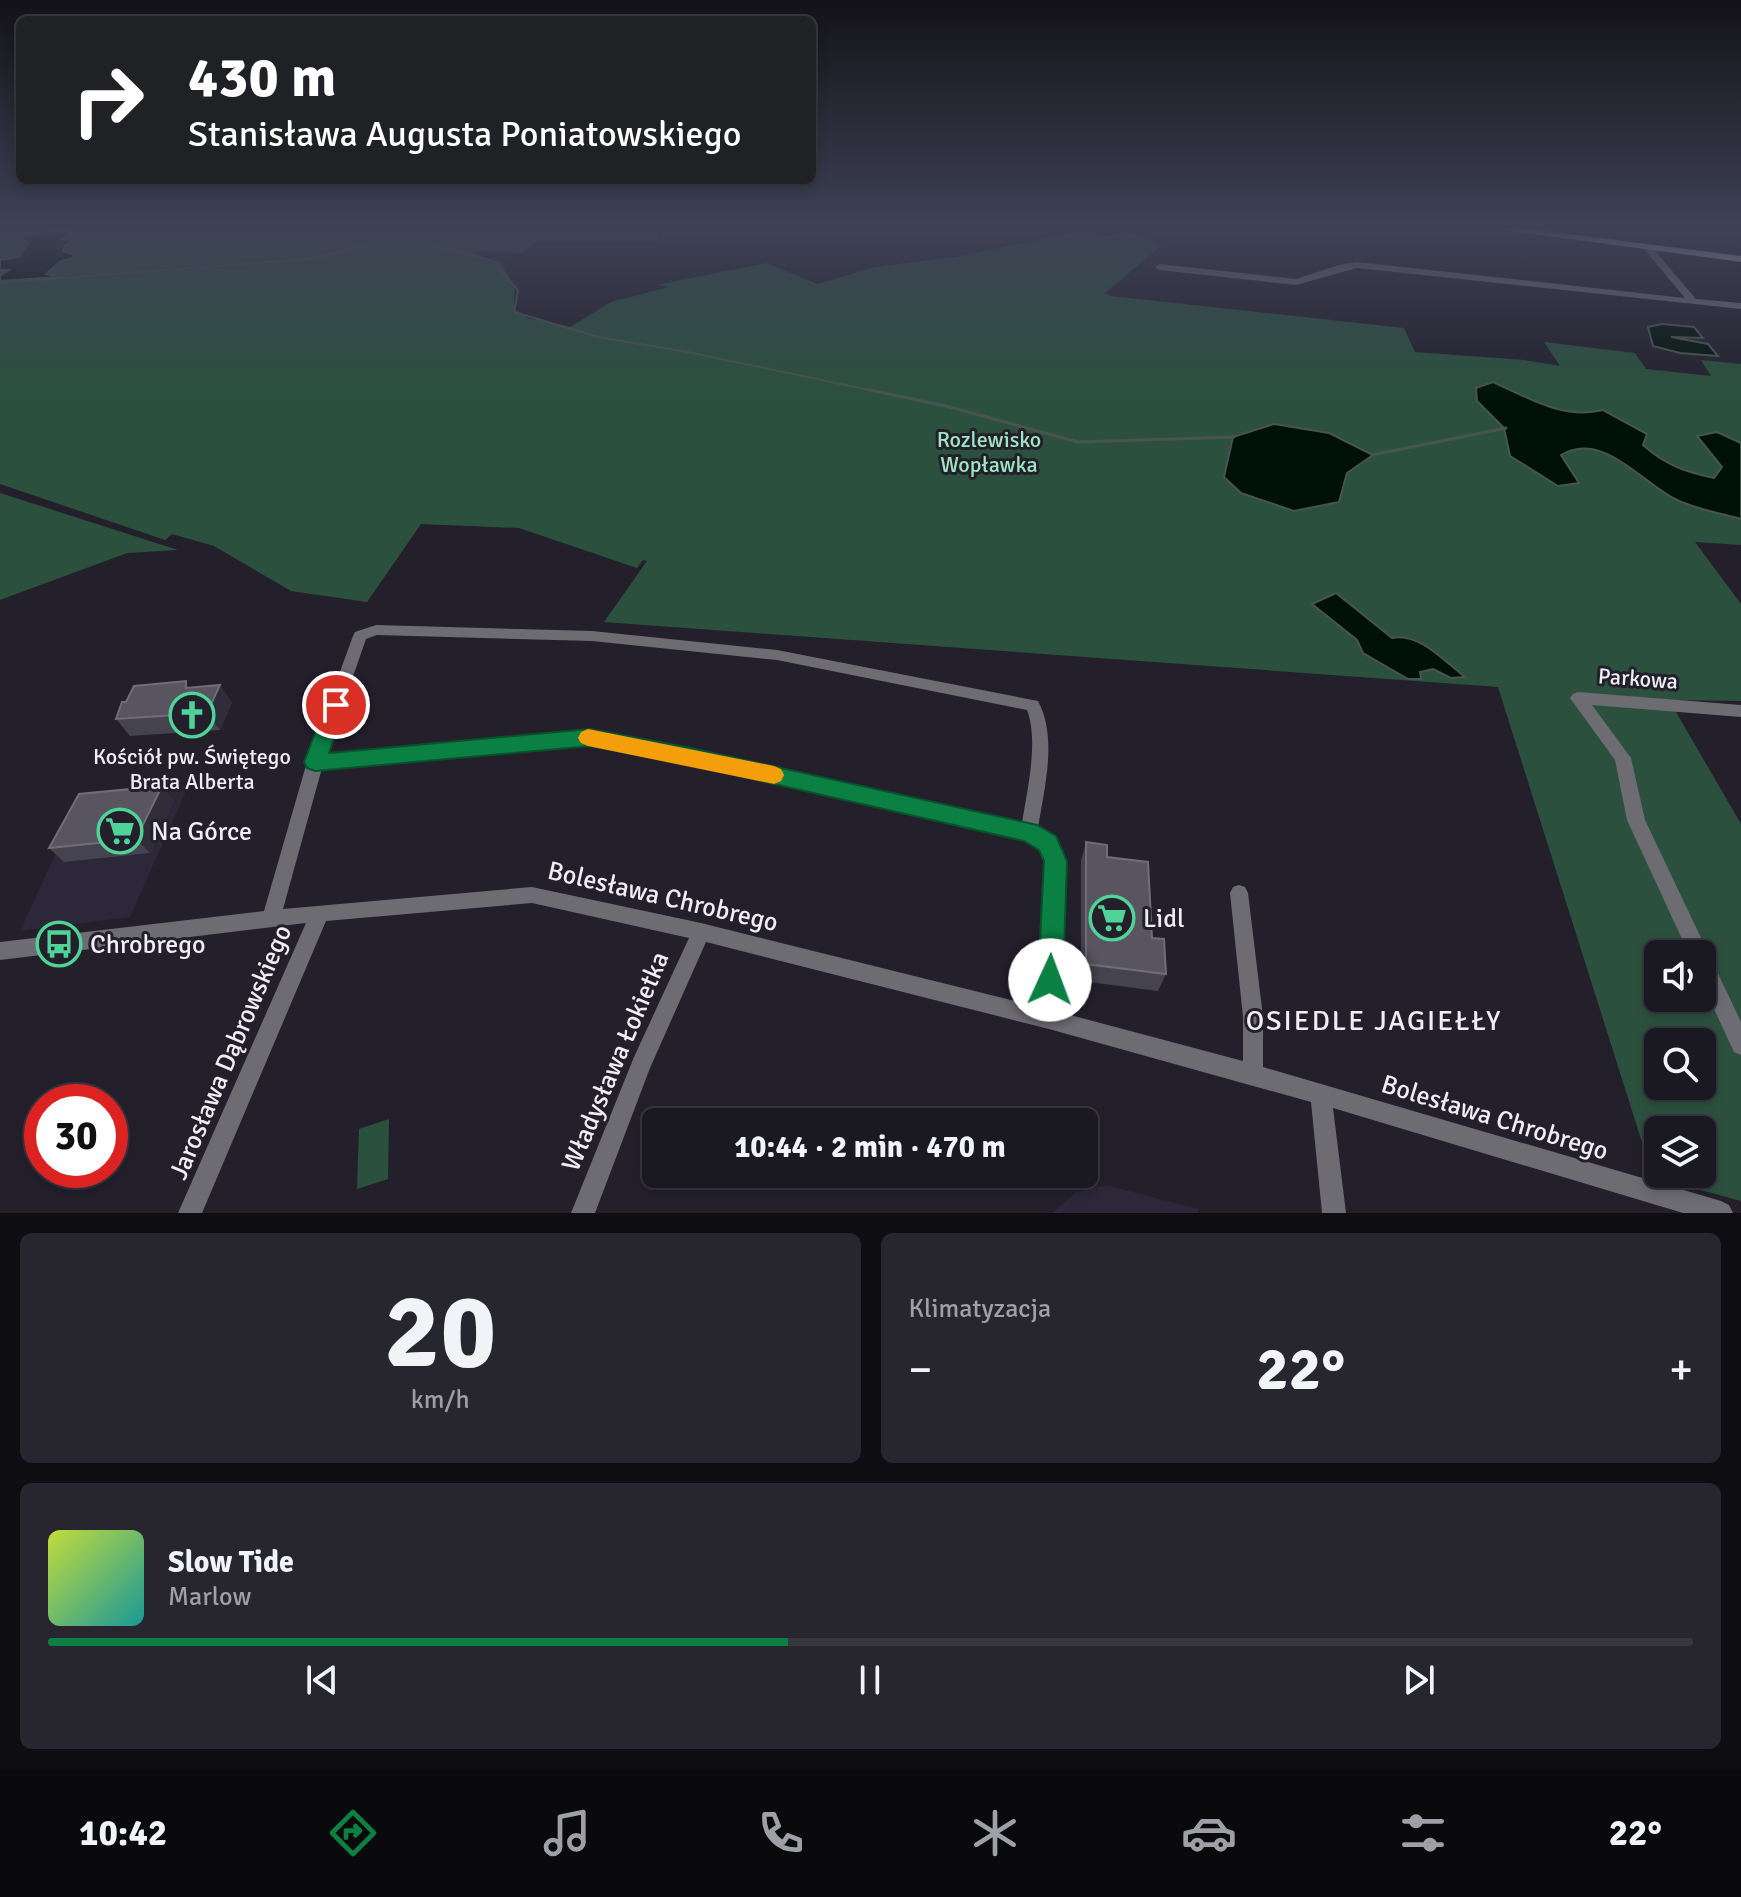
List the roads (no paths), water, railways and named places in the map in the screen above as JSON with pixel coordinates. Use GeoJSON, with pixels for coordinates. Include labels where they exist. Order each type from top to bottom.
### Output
{"type":"FeatureCollection","features":[{"type":"Feature","properties":{"kind":"street"},"geometry":{"type":"LineString","coordinates":[[1544,286],[1741,306]]}},
{"type":"Feature","properties":{"kind":"street"},"geometry":{"type":"LineString","coordinates":[[1679,286],[1693,302]]}},
{"type":"Feature","properties":{"kind":"street"},"geometry":{"type":"LineString","coordinates":[[271,919],[315,762],[360,636],[376,630],[592,636],[777,655],[1033,705],[1039,713],[1039,739],[1029,832]]}},
{"type":"Feature","properties":{"kind":"street","name":"Parkowa"},"geometry":{"type":"LineString","coordinates":[[1692,940],[1636,820],[1623,758],[1578,698],[1741,711]]}},
{"type":"Feature","properties":{"kind":"street"},"geometry":{"type":"LineString","coordinates":[[315,762],[590,737],[1029,832],[1048,843],[1055,861],[1049,1019]]}},
{"type":"Feature","properties":{"kind":"street"},"geometry":{"type":"LineString","coordinates":[[1239,893],[1253,1017],[1253,1074]]}},
{"type":"Feature","properties":{"kind":"street","name":"Bolesława Chrobrego"},"geometry":{"type":"LineString","coordinates":[[0,951],[320,913],[524,894],[701,932],[1049,1019],[1253,1074],[1721,1213]]}},
{"type":"Feature","properties":{"kind":"street","name":"Jarosława Dąbrowskiego"},"geometry":{"type":"LineString","coordinates":[[190,1213],[320,913]]}},
{"type":"Feature","properties":{"kind":"street","name":"Władysława Łokietka"},"geometry":{"type":"LineString","coordinates":[[583,1213],[641,1064],[701,932]]}},
{"type":"Feature","properties":{"kind":"street"},"geometry":{"type":"LineString","coordinates":[[1716,991],[1741,1045]]}},
{"type":"Feature","properties":{"kind":"street"},"geometry":{"type":"LineString","coordinates":[[1321,1095],[1334,1213]]}},
{"type":"Feature","properties":{"kind":"waterway"},"geometry":{"type":"LineString","coordinates":[[514,286],[518,290],[514,312],[598,337],[688,352],[879,392]]}},
{"type":"Feature","properties":{"kind":"waterway"},"geometry":{"type":"LineString","coordinates":[[870,390],[946,406],[1078,442],[1234,437]]}},
{"type":"Feature","properties":{"kind":"waterway"},"geometry":{"type":"LineString","coordinates":[[1372,455],[1506,428]]}},
{"type":"Feature","properties":{"kind":"place","name":"Kościół pw. Świętego Brata Alberta"},"geometry":{"type":"Point","coordinates":[192,715]}},
{"type":"Feature","properties":{"kind":"place","name":"Na Górce"},"geometry":{"type":"Point","coordinates":[120,831]}},
{"type":"Feature","properties":{"kind":"place","name":"Lidl"},"geometry":{"type":"Point","coordinates":[1112,918]}},
{"type":"Feature","properties":{"kind":"place","name":"Chrobrego"},"geometry":{"type":"Point","coordinates":[59,944]}},
{"type":"Feature","properties":{"kind":"district","name":"OSIEDLE JAGIEŁŁY"},"geometry":{"type":"Point","coordinates":[1374,1020]}},
{"type":"Feature","properties":{"kind":"park label","name":"Rozlewisko Wopławka"},"geometry":{"type":"Point","coordinates":[989,452]}}]}
